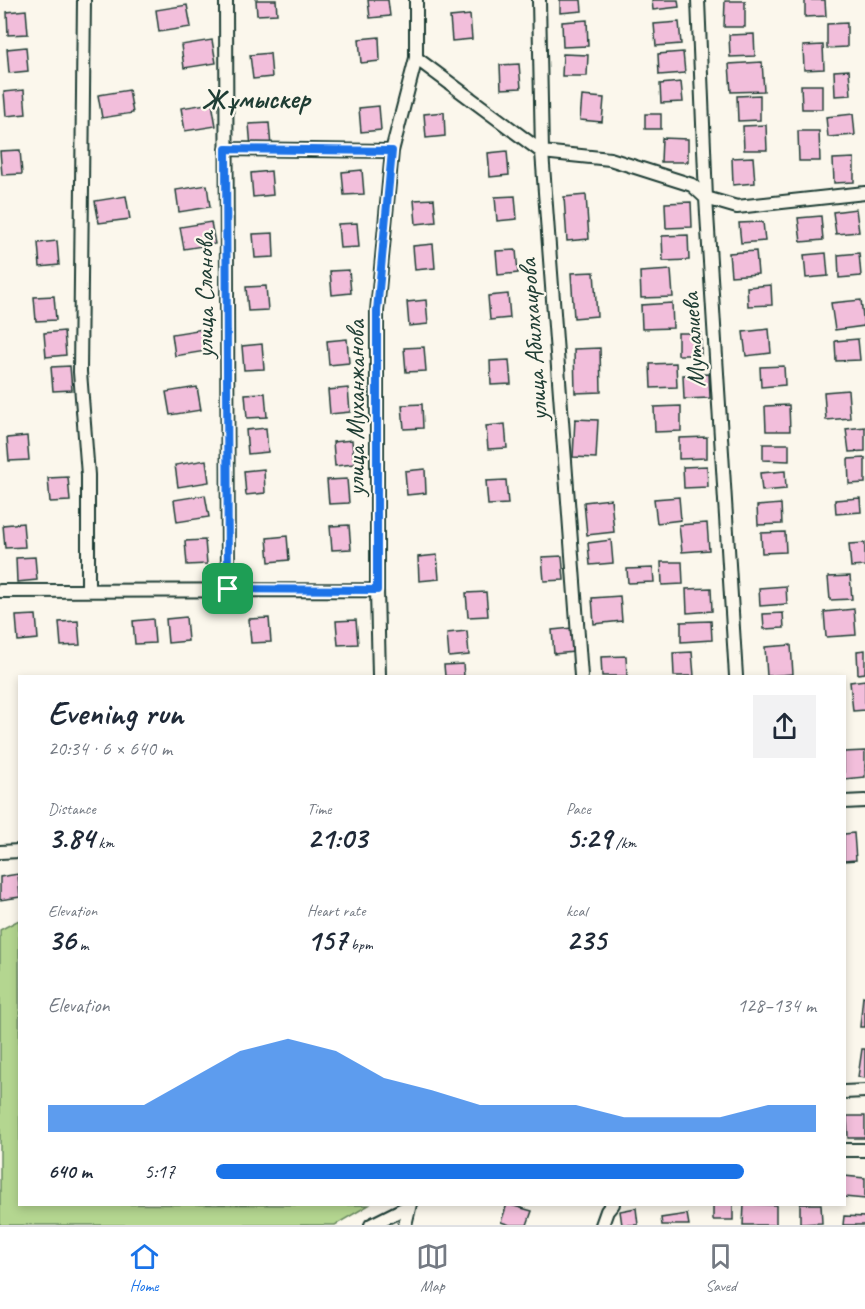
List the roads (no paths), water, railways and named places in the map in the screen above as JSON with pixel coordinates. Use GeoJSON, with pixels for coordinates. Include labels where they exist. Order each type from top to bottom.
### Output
{"type":"FeatureCollection","features":[{"type":"Feature","properties":{"kind":"street"},"geometry":{"type":"LineString","coordinates":[[84,0],[80,372],[88,475],[88,590]]}},
{"type":"Feature","properties":{"kind":"street","name":"улица Сланова"},"geometry":{"type":"LineString","coordinates":[[226,0],[228,589]]}},
{"type":"Feature","properties":{"kind":"street","name":"улица Муханжанова"},"geometry":{"type":"LineString","coordinates":[[380,675],[377,590],[377,311],[392,151],[416,58],[416,0]]}},
{"type":"Feature","properties":{"kind":"street","name":"улица Абилхаирова"},"geometry":{"type":"LineString","coordinates":[[539,0],[542,152],[581,675]]}},
{"type":"Feature","properties":{"kind":"street","name":"Муталиева"},"geometry":{"type":"LineString","coordinates":[[698,0],[706,198],[736,675]]}},
{"type":"Feature","properties":{"kind":"street"},"geometry":{"type":"LineString","coordinates":[[416,58],[542,152],[610,159],[692,185],[706,198],[737,207],[865,193]]}},
{"type":"Feature","properties":{"kind":"street"},"geometry":{"type":"LineString","coordinates":[[226,149],[392,151]]}},
{"type":"Feature","properties":{"kind":"street"},"geometry":{"type":"LineString","coordinates":[[0,591],[377,590]]}},
{"type":"Feature","properties":{"kind":"street"},"geometry":{"type":"LineString","coordinates":[[846,802],[865,801]]}},
{"type":"Feature","properties":{"kind":"street"},"geometry":{"type":"LineString","coordinates":[[0,852],[18,851]]}},
{"type":"Feature","properties":{"kind":"street"},"geometry":{"type":"LineString","coordinates":[[846,1092],[865,1091]]}},
{"type":"Feature","properties":{"kind":"street"},"geometry":{"type":"LineString","coordinates":[[846,1150],[865,1150]]}},
{"type":"Feature","properties":{"kind":"street"},"geometry":{"type":"LineString","coordinates":[[371,1225],[407,1206]]}},
{"type":"Feature","properties":{"kind":"street"},"geometry":{"type":"LineString","coordinates":[[405,1225],[409,1206]]}},
{"type":"Feature","properties":{"kind":"street"},"geometry":{"type":"LineString","coordinates":[[602,1225],[611,1206]]}},
{"type":"Feature","properties":{"kind":"district","name":"Жұмыскер"},"geometry":{"type":"Point","coordinates":[256,98]}}]}
